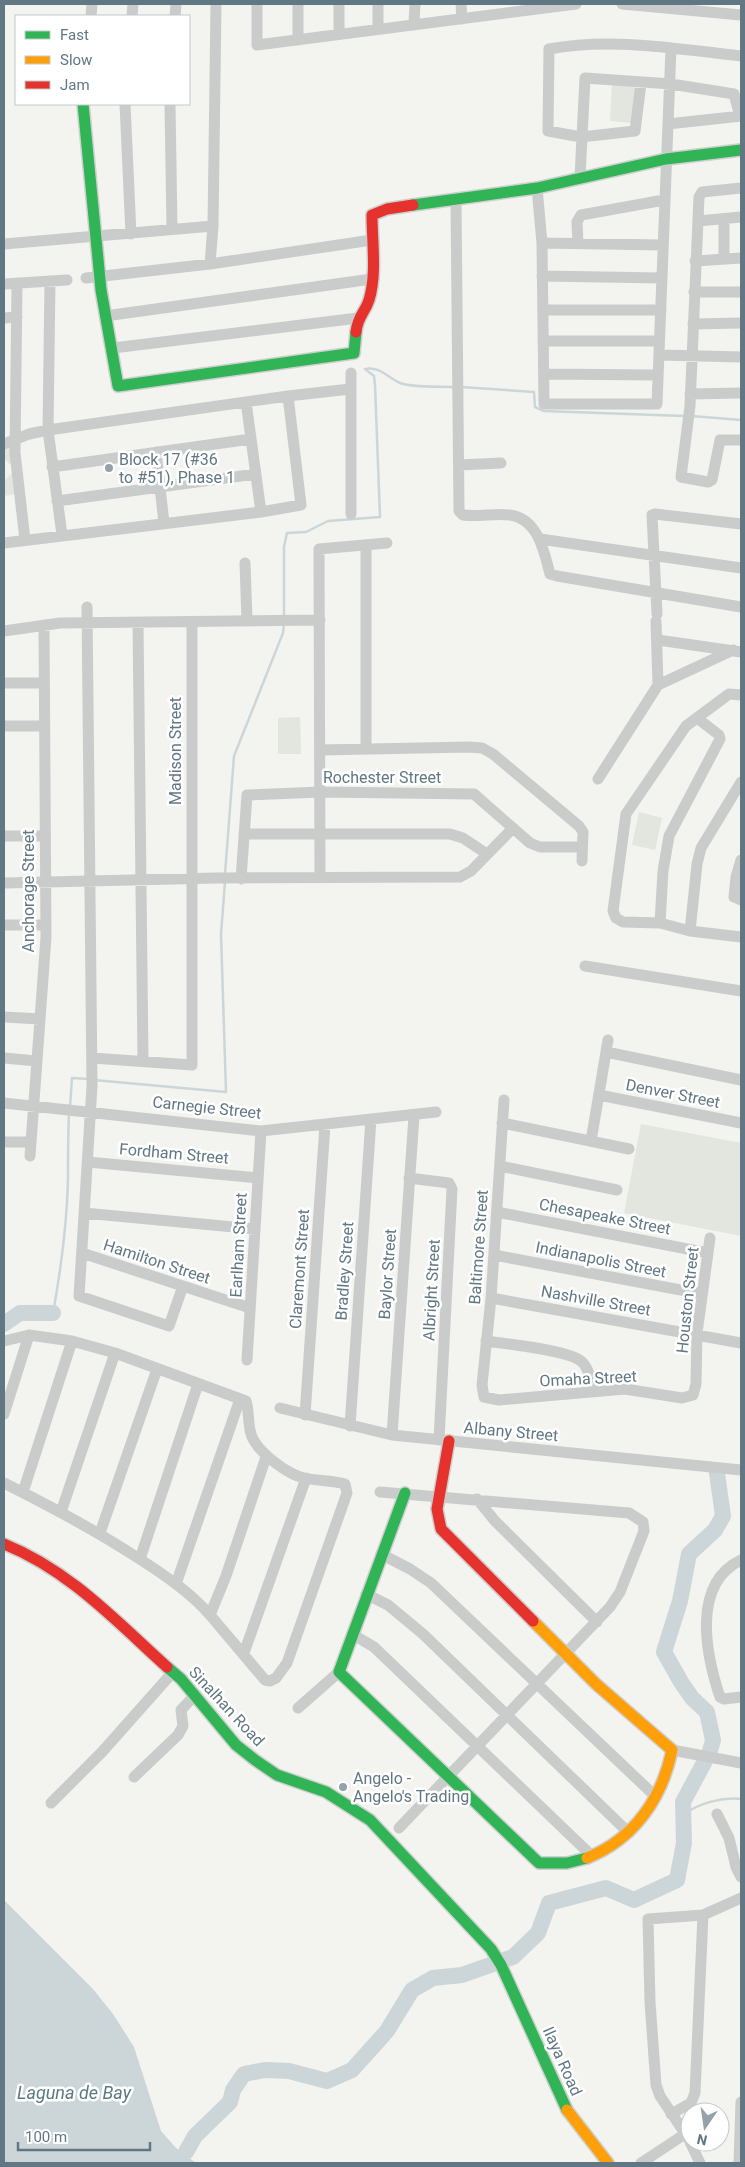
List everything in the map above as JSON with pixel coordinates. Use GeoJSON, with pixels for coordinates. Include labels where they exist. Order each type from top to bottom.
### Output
{"type":"FeatureCollection","features":[{"type":"Feature","properties":{"kind":"street"},"geometry":{"type":"LineString","coordinates":[[210,264],[213,226],[216,4]]}},
{"type":"Feature","properties":{"kind":"street"},"geometry":{"type":"LineString","coordinates":[[257,4],[257,45],[414,23],[462,19],[521,8],[576,4]]}},
{"type":"Feature","properties":{"kind":"street"},"geometry":{"type":"LineString","coordinates":[[298,4],[298,40]]}},
{"type":"Feature","properties":{"kind":"street"},"geometry":{"type":"LineString","coordinates":[[339,4],[339,34]]}},
{"type":"Feature","properties":{"kind":"street"},"geometry":{"type":"LineString","coordinates":[[378,4],[378,28]]}},
{"type":"Feature","properties":{"kind":"street"},"geometry":{"type":"LineString","coordinates":[[414,4],[414,23]]}},
{"type":"Feature","properties":{"kind":"street"},"geometry":{"type":"LineString","coordinates":[[461,4],[462,19]]}},
{"type":"Feature","properties":{"kind":"street"},"geometry":{"type":"LineString","coordinates":[[628,4],[736,11]]}},
{"type":"Feature","properties":{"kind":"street"},"geometry":{"type":"LineString","coordinates":[[641,83],[635,131],[581,137],[548,131],[549,49],[576,44],[671,48],[741,56]]}},
{"type":"Feature","properties":{"kind":"street"},"geometry":{"type":"LineString","coordinates":[[537,188],[542,243],[544,404],[657,404],[671,48]]}},
{"type":"Feature","properties":{"kind":"street"},"geometry":{"type":"LineString","coordinates":[[580,177],[585,78],[671,84],[734,94],[741,116],[668,124]]}},
{"type":"Feature","properties":{"kind":"street"},"geometry":{"type":"LineString","coordinates":[[82,105],[100,278],[118,386],[354,353],[358,318],[369,301],[372,279],[372,215],[387,209],[537,188],[666,159],[741,150]]}},
{"type":"Feature","properties":{"kind":"street"},"geometry":{"type":"LineString","coordinates":[[125,105],[131,234]]}},
{"type":"Feature","properties":{"kind":"street"},"geometry":{"type":"LineString","coordinates":[[170,105],[172,229]]}},
{"type":"Feature","properties":{"kind":"street"},"geometry":{"type":"LineString","coordinates":[[741,188],[702,192],[699,197],[689,422],[681,477],[708,482],[712,480],[720,440],[741,440]]}},
{"type":"Feature","properties":{"kind":"street"},"geometry":{"type":"LineString","coordinates":[[456,200],[459,511],[463,515],[510,515],[522,519],[531,526],[540,539],[550,574],[741,608]]}},
{"type":"Feature","properties":{"kind":"street"},"geometry":{"type":"LineString","coordinates":[[578,244],[577,222],[582,215],[664,200]]}},
{"type":"Feature","properties":{"kind":"street"},"geometry":{"type":"LineString","coordinates":[[698,221],[741,217]]}},
{"type":"Feature","properties":{"kind":"street"},"geometry":{"type":"LineString","coordinates":[[724,219],[724,259]]}},
{"type":"Feature","properties":{"kind":"street"},"geometry":{"type":"LineString","coordinates":[[4,244],[213,226]]}},
{"type":"Feature","properties":{"kind":"street"},"geometry":{"type":"LineString","coordinates":[[86,278],[100,278],[210,264],[372,240]]}},
{"type":"Feature","properties":{"kind":"street"},"geometry":{"type":"LineString","coordinates":[[542,243],[664,245]]}},
{"type":"Feature","properties":{"kind":"street"},"geometry":{"type":"LineString","coordinates":[[695,261],[741,258]]}},
{"type":"Feature","properties":{"kind":"street"},"geometry":{"type":"LineString","coordinates":[[542,276],[662,278]]}},
{"type":"Feature","properties":{"kind":"street"},"geometry":{"type":"LineString","coordinates":[[105,316],[372,279]]}},
{"type":"Feature","properties":{"kind":"street"},"geometry":{"type":"LineString","coordinates":[[4,284],[67,280]]}},
{"type":"Feature","properties":{"kind":"street"},"geometry":{"type":"LineString","coordinates":[[50,281],[48,430],[62,535]]}},
{"type":"Feature","properties":{"kind":"street"},"geometry":{"type":"LineString","coordinates":[[17,283],[16,383],[10,416],[9,442],[25,540]]}},
{"type":"Feature","properties":{"kind":"street"},"geometry":{"type":"LineString","coordinates":[[694,292],[741,292]]}},
{"type":"Feature","properties":{"kind":"street"},"geometry":{"type":"LineString","coordinates":[[543,310],[661,310]]}},
{"type":"Feature","properties":{"kind":"street"},"geometry":{"type":"LineString","coordinates":[[4,318],[16,317]]}},
{"type":"Feature","properties":{"kind":"street"},"geometry":{"type":"LineString","coordinates":[[113,348],[358,318]]}},
{"type":"Feature","properties":{"kind":"street"},"geometry":{"type":"LineString","coordinates":[[693,324],[741,323]]}},
{"type":"Feature","properties":{"kind":"street"},"geometry":{"type":"LineString","coordinates":[[543,341],[659,341]]}},
{"type":"Feature","properties":{"kind":"street"},"geometry":{"type":"LineString","coordinates":[[4,352],[16,351]]}},
{"type":"Feature","properties":{"kind":"street"},"geometry":{"type":"LineString","coordinates":[[660,355],[741,357]]}},
{"type":"Feature","properties":{"kind":"street"},"geometry":{"type":"LineString","coordinates":[[351,373],[351,514]]}},
{"type":"Feature","properties":{"kind":"street"},"geometry":{"type":"LineString","coordinates":[[544,374],[658,375]]}},
{"type":"Feature","properties":{"kind":"street"},"geometry":{"type":"LineString","coordinates":[[4,384],[16,383]]}},
{"type":"Feature","properties":{"kind":"street"},"geometry":{"type":"LineString","coordinates":[[9,442],[48,430],[350,389]]}},
{"type":"Feature","properties":{"kind":"street"},"geometry":{"type":"LineString","coordinates":[[690,394],[741,394]]}},
{"type":"Feature","properties":{"kind":"street"},"geometry":{"type":"LineString","coordinates":[[4,543],[261,512],[301,505],[288,396]]}},
{"type":"Feature","properties":{"kind":"street"},"geometry":{"type":"LineString","coordinates":[[246,402],[261,512]]}},
{"type":"Feature","properties":{"kind":"street"},"geometry":{"type":"LineString","coordinates":[[52,467],[251,439]]}},
{"type":"Feature","properties":{"kind":"street"},"geometry":{"type":"LineString","coordinates":[[156,452],[164,523]]}},
{"type":"Feature","properties":{"kind":"street"},"geometry":{"type":"LineString","coordinates":[[459,465],[501,463]]}},
{"type":"Feature","properties":{"kind":"street"},"geometry":{"type":"LineString","coordinates":[[57,501],[256,474]]}},
{"type":"Feature","properties":{"kind":"street"},"geometry":{"type":"LineString","coordinates":[[598,779],[658,685],[658,640],[651,519],[655,514],[741,524]]}},
{"type":"Feature","properties":{"kind":"street"},"geometry":{"type":"LineString","coordinates":[[540,539],[654,557],[741,568]]}},
{"type":"Feature","properties":{"kind":"street"},"geometry":{"type":"LineString","coordinates":[[320,878],[320,549],[387,543]]}},
{"type":"Feature","properties":{"kind":"street"},"geometry":{"type":"LineString","coordinates":[[366,545],[366,749]]}},
{"type":"Feature","properties":{"kind":"street"},"geometry":{"type":"LineString","coordinates":[[245,563],[247,622]]}},
{"type":"Feature","properties":{"kind":"street"},"geometry":{"type":"LineString","coordinates":[[87,607],[92,1080],[79,1296],[169,1326],[183,1286]]}},
{"type":"Feature","properties":{"kind":"street"},"geometry":{"type":"LineString","coordinates":[[4,631],[44,625],[87,623],[320,620]]}},
{"type":"Feature","properties":{"kind":"street"},"geometry":{"type":"LineString","coordinates":[[92,1058],[143,1060],[138,623]]}},
{"type":"Feature","properties":{"kind":"street","name":"Madison Street"},"geometry":{"type":"LineString","coordinates":[[143,1060],[192,1065],[192,623]]}},
{"type":"Feature","properties":{"kind":"street","name":"Anchorage Street"},"geometry":{"type":"LineString","coordinates":[[30,1156],[46,925],[44,625]]}},
{"type":"Feature","properties":{"kind":"street"},"geometry":{"type":"LineString","coordinates":[[658,640],[737,651]]}},
{"type":"Feature","properties":{"kind":"street"},"geometry":{"type":"LineString","coordinates":[[658,685],[737,651]]}},
{"type":"Feature","properties":{"kind":"street"},"geometry":{"type":"LineString","coordinates":[[4,683],[43,683]]}},
{"type":"Feature","properties":{"kind":"street"},"geometry":{"type":"LineString","coordinates":[[741,695],[728,694],[686,726],[668,749],[626,814],[613,912],[616,918],[623,922],[660,923],[690,931],[741,937]]}},
{"type":"Feature","properties":{"kind":"street"},"geometry":{"type":"LineString","coordinates":[[660,923],[663,871],[669,836],[720,739],[719,735],[697,718]]}},
{"type":"Feature","properties":{"kind":"street"},"geometry":{"type":"LineString","coordinates":[[4,726],[44,726]]}},
{"type":"Feature","properties":{"kind":"street"},"geometry":{"type":"LineString","coordinates":[[320,750],[482,748],[493,754],[579,826],[582,832],[582,860]]}},
{"type":"Feature","properties":{"kind":"street"},"geometry":{"type":"LineString","coordinates":[[690,931],[697,864],[701,848],[741,782]]}},
{"type":"Feature","properties":{"kind":"street","name":"Rochester Street"},"geometry":{"type":"LineString","coordinates":[[236,878],[244,834],[247,795],[320,792],[474,794],[530,843],[540,847],[582,847]]}},
{"type":"Feature","properties":{"kind":"street"},"geometry":{"type":"LineString","coordinates":[[4,883],[192,878],[460,877],[466,876],[513,828]]}},
{"type":"Feature","properties":{"kind":"street"},"geometry":{"type":"LineString","coordinates":[[244,834],[450,834],[463,838],[487,854]]}},
{"type":"Feature","properties":{"kind":"street"},"geometry":{"type":"LineString","coordinates":[[4,836],[44,836]]}},
{"type":"Feature","properties":{"kind":"street"},"geometry":{"type":"LineString","coordinates":[[741,860],[736,877],[734,897],[741,900]]}},
{"type":"Feature","properties":{"kind":"street"},"geometry":{"type":"LineString","coordinates":[[4,925],[46,925]]}},
{"type":"Feature","properties":{"kind":"street"},"geometry":{"type":"LineString","coordinates":[[585,966],[741,991]]}},
{"type":"Feature","properties":{"kind":"street"},"geometry":{"type":"LineString","coordinates":[[4,1017],[40,1019]]}},
{"type":"Feature","properties":{"kind":"street"},"geometry":{"type":"LineString","coordinates":[[591,1141],[608,1040]]}},
{"type":"Feature","properties":{"kind":"street"},"geometry":{"type":"LineString","coordinates":[[606,1052],[741,1080]]}},
{"type":"Feature","properties":{"kind":"street"},"geometry":{"type":"LineString","coordinates":[[4,1058],[37,1061]]}},
{"type":"Feature","properties":{"kind":"street","name":"Denver Street"},"geometry":{"type":"LineString","coordinates":[[599,1096],[741,1123]]}},
{"type":"Feature","properties":{"kind":"street","name":"Baltimore Street"},"geometry":{"type":"LineString","coordinates":[[484,1397],[482,1385],[491,1298],[504,1100]]}},
{"type":"Feature","properties":{"kind":"street","name":"Carnegie Street"},"geometry":{"type":"LineString","coordinates":[[4,1103],[34,1104],[261,1131],[414,1116],[436,1112]]}},
{"type":"Feature","properties":{"kind":"street","name":"Baylor Street"},"geometry":{"type":"LineString","coordinates":[[392,1435],[414,1116]]}},
{"type":"Feature","properties":{"kind":"street","name":"Bradley Street"},"geometry":{"type":"LineString","coordinates":[[350,1426],[371,1119]]}},
{"type":"Feature","properties":{"kind":"street"},"geometry":{"type":"LineString","coordinates":[[502,1123],[630,1149]]}},
{"type":"Feature","properties":{"kind":"street","name":"Claremont Street"},"geometry":{"type":"LineString","coordinates":[[305,1414],[324,1125]]}},
{"type":"Feature","properties":{"kind":"street","name":"Earlham Street"},"geometry":{"type":"LineString","coordinates":[[247,1360],[261,1131]]}},
{"type":"Feature","properties":{"kind":"street"},"geometry":{"type":"LineString","coordinates":[[4,1142],[31,1142]]}},
{"type":"Feature","properties":{"kind":"street","name":"Fordham Street"},"geometry":{"type":"LineString","coordinates":[[88,1162],[258,1178]]}},
{"type":"Feature","properties":{"kind":"street"},"geometry":{"type":"LineString","coordinates":[[500,1166],[616,1190]]}},
{"type":"Feature","properties":{"kind":"street","name":"Albright Street"},"geometry":{"type":"LineString","coordinates":[[409,1178],[443,1180],[449,1183],[452,1189],[444,1441]]}},
{"type":"Feature","properties":{"kind":"street","name":"Chesapeake Street"},"geometry":{"type":"LineString","coordinates":[[497,1212],[708,1253]]}},
{"type":"Feature","properties":{"kind":"street"},"geometry":{"type":"LineString","coordinates":[[84,1213],[255,1229]]}},
{"type":"Feature","properties":{"kind":"street","name":"Houston Street"},"geometry":{"type":"LineString","coordinates":[[694,1395],[697,1333],[710,1238]]}},
{"type":"Feature","properties":{"kind":"street","name":"Hamilton Street"},"geometry":{"type":"LineString","coordinates":[[82,1253],[250,1308]]}},
{"type":"Feature","properties":{"kind":"street","name":"Indianapolis Street"},"geometry":{"type":"LineString","coordinates":[[494,1255],[702,1294]]}},
{"type":"Feature","properties":{"kind":"street","name":"Nashville Street"},"geometry":{"type":"LineString","coordinates":[[491,1298],[697,1333],[741,1343]]}},
{"type":"Feature","properties":{"kind":"street"},"geometry":{"type":"LineString","coordinates":[[4,1414],[29,1335]]}},
{"type":"Feature","properties":{"kind":"street"},"geometry":{"type":"LineString","coordinates":[[4,1341],[29,1335],[72,1341],[115,1354],[246,1401],[249,1410],[252,1438],[266,1457],[306,1478],[328,1479],[345,1484],[347,1490],[287,1663],[276,1678],[270,1681],[265,1680],[244,1653],[201,1605],[176,1584],[100,1533],[4,1483]]}},
{"type":"Feature","properties":{"kind":"street"},"geometry":{"type":"LineString","coordinates":[[23,1492],[72,1341]]}},
{"type":"Feature","properties":{"kind":"street"},"geometry":{"type":"LineString","coordinates":[[486,1341],[564,1354],[578,1359],[586,1367],[594,1390]]}},
{"type":"Feature","properties":{"kind":"street"},"geometry":{"type":"LineString","coordinates":[[61,1512],[115,1354]]}},
{"type":"Feature","properties":{"kind":"street"},"geometry":{"type":"LineString","coordinates":[[100,1533],[158,1369]]}},
{"type":"Feature","properties":{"kind":"street"},"geometry":{"type":"LineString","coordinates":[[140,1559],[198,1384]]}},
{"type":"Feature","properties":{"kind":"street","name":"Omaha Street"},"geometry":{"type":"LineString","coordinates":[[484,1397],[499,1400],[594,1390],[632,1390],[682,1398],[694,1395]]}},
{"type":"Feature","properties":{"kind":"street"},"geometry":{"type":"LineString","coordinates":[[176,1584],[240,1399]]}},
{"type":"Feature","properties":{"kind":"street","name":"Albany Street"},"geometry":{"type":"LineString","coordinates":[[280,1408],[392,1435],[741,1470]]}},
{"type":"Feature","properties":{"kind":"street"},"geometry":{"type":"LineString","coordinates":[[444,1441],[441,1496],[438,1509],[441,1529],[596,1684],[672,1750],[741,1763]]}},
{"type":"Feature","properties":{"kind":"street"},"geometry":{"type":"LineString","coordinates":[[210,1615],[226,1576],[266,1457]]}},
{"type":"Feature","properties":{"kind":"street"},"geometry":{"type":"LineString","coordinates":[[244,1653],[306,1478]]}},
{"type":"Feature","properties":{"kind":"street"},"geometry":{"type":"LineString","coordinates":[[380,1492],[628,1513],[643,1522],[644,1531],[620,1592],[597,1622],[508,1715],[447,1775],[399,1828]]}},
{"type":"Feature","properties":{"kind":"street"},"geometry":{"type":"LineString","coordinates":[[298,1708],[339,1672],[366,1594],[405,1493]]}},
{"type":"Feature","properties":{"kind":"street"},"geometry":{"type":"LineString","coordinates":[[477,1499],[495,1521],[597,1622]]}},
{"type":"Feature","properties":{"kind":"street","name":"Sinalhan Road"},"geometry":{"type":"LineString","coordinates":[[4,1544],[32,1555],[63,1574],[173,1672],[195,1695],[236,1745],[255,1760],[278,1775],[326,1792],[375,1824],[491,1950],[501,1965]]}},
{"type":"Feature","properties":{"kind":"street"},"geometry":{"type":"LineString","coordinates":[[381,1554],[410,1569],[431,1583],[655,1796]]}},
{"type":"Feature","properties":{"kind":"street"},"geometry":{"type":"LineString","coordinates":[[741,1560],[724,1570],[717,1582],[708,1607],[706,1634],[713,1676],[720,1697],[724,1699],[741,1697]]}},
{"type":"Feature","properties":{"kind":"street"},"geometry":{"type":"LineString","coordinates":[[366,1594],[402,1614],[629,1833]]}},
{"type":"Feature","properties":{"kind":"street"},"geometry":{"type":"LineString","coordinates":[[352,1634],[374,1647],[592,1856]]}},
{"type":"Feature","properties":{"kind":"street"},"geometry":{"type":"LineString","coordinates":[[51,1803],[102,1752],[173,1672]]}},
{"type":"Feature","properties":{"kind":"street"},"geometry":{"type":"LineString","coordinates":[[339,1672],[539,1863],[548,1865],[571,1863],[592,1856],[629,1833],[644,1816],[655,1796],[672,1750]]}},
{"type":"Feature","properties":{"kind":"street"},"geometry":{"type":"LineString","coordinates":[[134,1776],[178,1735],[183,1726],[181,1710],[195,1695]]}},
{"type":"Feature","properties":{"kind":"street"},"geometry":{"type":"LineString","coordinates":[[717,1814],[729,1838],[736,1867],[741,1877]]}},
{"type":"Feature","properties":{"kind":"street"},"geometry":{"type":"LineString","coordinates":[[680,2127],[656,2085],[650,2002],[648,1919],[703,1915],[741,1898]]}},
{"type":"Feature","properties":{"kind":"street"},"geometry":{"type":"LineString","coordinates":[[671,2114],[691,2103],[695,2093],[703,1915]]}},
{"type":"Feature","properties":{"kind":"street","name":"Ilaya Road"},"geometry":{"type":"LineString","coordinates":[[501,1965],[568,2113],[608,2163]]}},
{"type":"Feature","properties":{"kind":"street"},"geometry":{"type":"LineString","coordinates":[[739,2163],[741,2102]]}},
{"type":"Feature","properties":{"kind":"street"},"geometry":{"type":"LineString","coordinates":[[641,2163],[680,2143]]}},
{"type":"Feature","properties":{"kind":"shaded area"},"geometry":{"type":"Polygon","coordinates":[[[612,84],[636,85],[633,123],[610,121],[612,84]]]}},
{"type":"Feature","properties":{"kind":"shaded area"},"geometry":{"type":"Polygon","coordinates":[[[16,442],[22,493],[4,496],[4,481],[15,470],[6,460],[4,461],[4,445],[16,442]]]}},
{"type":"Feature","properties":{"kind":"shaded area"},"geometry":{"type":"Polygon","coordinates":[[[300,717],[301,754],[278,754],[278,718],[300,717]]]}},
{"type":"Feature","properties":{"kind":"shaded area"},"geometry":{"type":"Polygon","coordinates":[[[639,812],[662,818],[655,850],[632,845],[639,812]]]}},
{"type":"Feature","properties":{"kind":"shaded area"},"geometry":{"type":"Polygon","coordinates":[[[641,1124],[741,1143],[741,1236],[624,1213],[641,1124]]]}},
{"type":"Feature","properties":{"kind":"water","name":"Laguna de Bay"},"geometry":{"type":"Polygon","coordinates":[[[4,1900],[93,1989],[113,2014],[134,2047],[161,2131],[176,2148],[196,2163],[4,2163],[4,1900]]]}},
{"type":"Feature","properties":{"kind":"waterway"},"geometry":{"type":"LineString","coordinates":[[284,616],[284,547],[287,533],[306,532],[328,521],[380,517],[375,385],[374,376],[365,369],[375,369],[405,385],[455,387]]}},
{"type":"Feature","properties":{"kind":"waterway"},"geometry":{"type":"LineString","coordinates":[[461,387],[534,392],[535,407],[544,411],[684,416]]}},
{"type":"Feature","properties":{"kind":"waterway"},"geometry":{"type":"LineString","coordinates":[[692,416],[741,420]]}},
{"type":"Feature","properties":{"kind":"waterway"},"geometry":{"type":"LineString","coordinates":[[225,874],[234,756],[283,633],[284,624]]}},
{"type":"Feature","properties":{"kind":"waterway"},"geometry":{"type":"LineString","coordinates":[[94,1080],[226,1092],[221,934],[225,882]]}},
{"type":"Feature","properties":{"kind":"waterway"},"geometry":{"type":"LineString","coordinates":[[70,1107],[72,1078],[89,1079]]}},
{"type":"Feature","properties":{"kind":"waterway"},"geometry":{"type":"LineString","coordinates":[[53,1313],[61,1263],[66,1212],[69,1113]]}},
{"type":"Feature","properties":{"kind":"waterway"},"geometry":{"type":"LineString","coordinates":[[4,1324],[20,1313],[53,1313]]}},
{"type":"Feature","properties":{"kind":"waterway"},"geometry":{"type":"LineString","coordinates":[[710,1751],[713,1740],[707,1712],[692,1698],[664,1652],[680,1601],[689,1554],[715,1530],[723,1516],[717,1473]]}},
{"type":"Feature","properties":{"kind":"waterway"},"geometry":{"type":"LineString","coordinates":[[186,2152],[195,2136],[230,2102],[233,2090],[244,2074],[265,2070],[289,2071],[327,2081],[352,2070],[387,2031],[412,1990],[433,1978],[462,1975],[513,1957],[538,1933],[549,1903],[606,1888],[634,1900],[677,1880],[684,1843],[683,1802],[705,1761]]}},
{"type":"Feature","properties":{"kind":"waterway"},"geometry":{"type":"LineString","coordinates":[[684,1814],[711,1802],[741,1799]]}},
{"type":"Feature","properties":{"kind":"traffic: fast"},"geometry":{"type":"LineString","coordinates":[[83,105],[101,290],[118,386],[354,353],[356,332]]}},
{"type":"Feature","properties":{"kind":"traffic: fast"},"geometry":{"type":"LineString","coordinates":[[413,205],[537,188],[666,159],[741,150]]}},
{"type":"Feature","properties":{"kind":"traffic: fast"},"geometry":{"type":"LineString","coordinates":[[405,1493],[339,1672],[539,1863],[567,1863],[587,1858]]}},
{"type":"Feature","properties":{"kind":"traffic: fast"},"geometry":{"type":"LineString","coordinates":[[167,1667],[181,1679],[236,1745],[255,1760],[277,1775],[326,1792],[370,1820],[491,1949],[501,1965],[567,2110]]}},
{"type":"Feature","properties":{"kind":"traffic: slow"},"geometry":{"type":"LineString","coordinates":[[533,1621],[596,1684],[672,1750],[661,1785],[643,1815],[619,1840],[587,1858]]}},
{"type":"Feature","properties":{"kind":"traffic: slow"},"geometry":{"type":"LineString","coordinates":[[567,2110],[608,2163]]}},
{"type":"Feature","properties":{"kind":"traffic: jam"},"geometry":{"type":"LineString","coordinates":[[356,332],[358,322],[367,304],[373,280],[372,215],[387,209],[413,205]]}},
{"type":"Feature","properties":{"kind":"traffic: jam"},"geometry":{"type":"LineString","coordinates":[[449,1441],[437,1509],[441,1529],[533,1621]]}},
{"type":"Feature","properties":{"kind":"traffic: jam"},"geometry":{"type":"LineString","coordinates":[[4,1544],[28,1555],[71,1582],[167,1667]]}},
{"type":"Feature","properties":{"kind":"place","name":"Block 17 (#36 to #51), Phase 1"},"geometry":{"type":"Point","coordinates":[109,468]}},
{"type":"Feature","properties":{"kind":"place","name":"Angelo - Angelo's Trading"},"geometry":{"type":"Point","coordinates":[343,1787]}}]}
